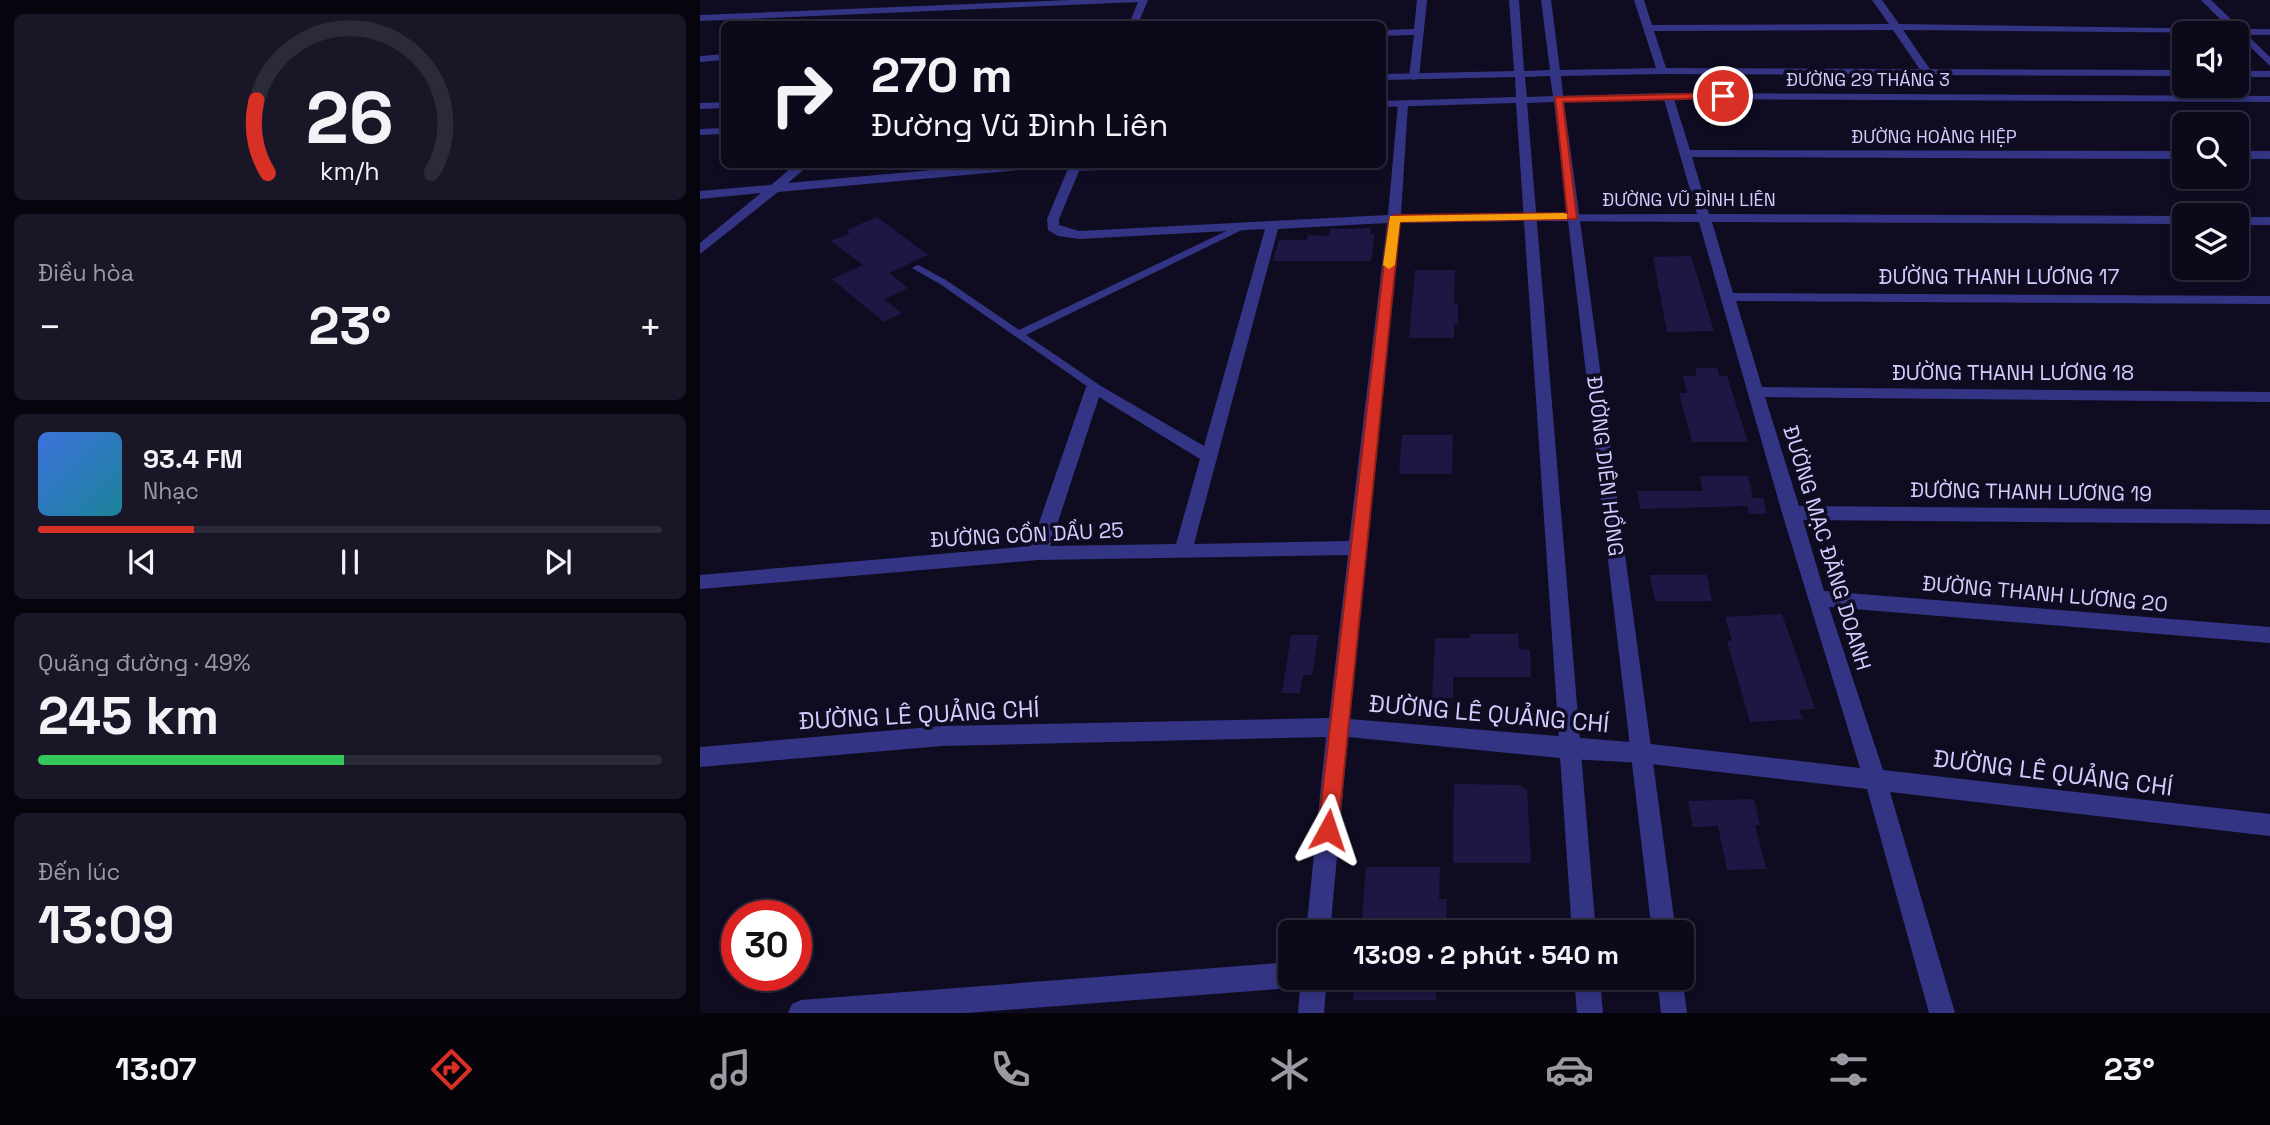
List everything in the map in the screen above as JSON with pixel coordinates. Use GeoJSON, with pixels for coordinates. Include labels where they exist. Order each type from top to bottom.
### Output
{"type":"FeatureCollection","features":[{"type":"Feature","properties":{"kind":"street"},"geometry":{"type":"LineString","coordinates":[[700,18],[954,3],[1135,0]]}},
{"type":"Feature","properties":{"kind":"street"},"geometry":{"type":"LineString","coordinates":[[1135,21],[1143,0]]}},
{"type":"Feature","properties":{"kind":"street"},"geometry":{"type":"LineString","coordinates":[[1414,77],[1422,0]]}},
{"type":"Feature","properties":{"kind":"street"},"geometry":{"type":"LineString","coordinates":[[1514,0],[1583,920]]}},
{"type":"Feature","properties":{"kind":"street","name":"ĐƯỜNG DIÊN HỒNG"},"geometry":{"type":"LineString","coordinates":[[1546,0],[1662,920]]}},
{"type":"Feature","properties":{"kind":"street"},"geometry":{"type":"LineString","coordinates":[[1639,0],[1662,71]]}},
{"type":"Feature","properties":{"kind":"street"},"geometry":{"type":"LineString","coordinates":[[1877,0],[1927,72]]}},
{"type":"Feature","properties":{"kind":"street"},"geometry":{"type":"LineString","coordinates":[[2206,0],[2227,21]]}},
{"type":"Feature","properties":{"kind":"street"},"geometry":{"type":"LineString","coordinates":[[945,15],[954,3]]}},
{"type":"Feature","properties":{"kind":"street"},"geometry":{"type":"LineString","coordinates":[[1648,28],[2172,30]]}},
{"type":"Feature","properties":{"kind":"street"},"geometry":{"type":"LineString","coordinates":[[2249,31],[2270,32]]}},
{"type":"Feature","properties":{"kind":"street"},"geometry":{"type":"LineString","coordinates":[[1386,33],[1418,32]]}},
{"type":"Feature","properties":{"kind":"street"},"geometry":{"type":"LineString","coordinates":[[2249,43],[2270,63]]}},
{"type":"Feature","properties":{"kind":"street"},"geometry":{"type":"LineString","coordinates":[[700,59],[721,57]]}},
{"type":"Feature","properties":{"kind":"street","name":"ĐƯỜNG 29 THÁNG 3"},"geometry":{"type":"LineString","coordinates":[[1386,78],[1662,71],[2172,73]]}},
{"type":"Feature","properties":{"kind":"street"},"geometry":{"type":"LineString","coordinates":[[2249,74],[2270,74]]}},
{"type":"Feature","properties":{"kind":"street","name":"ĐƯỜNG 29 THÁNG 3"},"geometry":{"type":"LineString","coordinates":[[1386,104],[1668,96],[2270,99]]}},
{"type":"Feature","properties":{"kind":"street","name":"ĐƯỜNG MẠC ĐĂNG DOANH"},"geometry":{"type":"LineString","coordinates":[[1668,96],[1791,513],[1875,779],[1941,1013]]}},
{"type":"Feature","properties":{"kind":"street"},"geometry":{"type":"LineString","coordinates":[[1319,920],[1394,219],[1403,104]]}},
{"type":"Feature","properties":{"kind":"street"},"geometry":{"type":"LineString","coordinates":[[700,106],[721,105]]}},
{"type":"Feature","properties":{"kind":"street"},"geometry":{"type":"LineString","coordinates":[[700,132],[721,131]]}},
{"type":"Feature","properties":{"kind":"street","name":"ĐƯỜNG HOÀNG HIỆP"},"geometry":{"type":"LineString","coordinates":[[1685,153],[2172,155]]}},
{"type":"Feature","properties":{"kind":"street"},"geometry":{"type":"LineString","coordinates":[[2249,155],[2270,155]]}},
{"type":"Feature","properties":{"kind":"street"},"geometry":{"type":"LineString","coordinates":[[700,250],[799,168]]}},
{"type":"Feature","properties":{"kind":"street"},"geometry":{"type":"LineString","coordinates":[[700,195],[1002,168]]}},
{"type":"Feature","properties":{"kind":"street","name":"ĐƯỜNG VŨ ĐÌNH LIÊN"},"geometry":{"type":"LineString","coordinates":[[1074,168],[1053,219],[1053,227],[1062,233],[1394,219],[1530,217],[2172,220]]}},
{"type":"Feature","properties":{"kind":"street"},"geometry":{"type":"LineString","coordinates":[[2249,220],[2270,221]]}},
{"type":"Feature","properties":{"kind":"street"},"geometry":{"type":"LineString","coordinates":[[1186,551],[1185,544],[1273,225]]}},
{"type":"Feature","properties":{"kind":"street","name":"ĐƯỜNG THANH LƯƠNG 17"},"geometry":{"type":"LineString","coordinates":[[1728,297],[2270,300]]}},
{"type":"Feature","properties":{"kind":"street"},"geometry":{"type":"LineString","coordinates":[[1038,553],[1094,387],[1209,457]]}},
{"type":"Feature","properties":{"kind":"street","name":"ĐƯỜNG THANH LƯƠNG 18"},"geometry":{"type":"LineString","coordinates":[[1756,392],[2270,397]]}},
{"type":"Feature","properties":{"kind":"street","name":"ĐƯỜNG THANH LƯƠNG 19"},"geometry":{"type":"LineString","coordinates":[[1791,513],[2270,517]]}},
{"type":"Feature","properties":{"kind":"street","name":"ĐƯỜNG CỒN DẦU 25"},"geometry":{"type":"LineString","coordinates":[[700,582],[1038,553],[1358,548]]}},
{"type":"Feature","properties":{"kind":"street","name":"ĐƯỜNG THANH LƯƠNG 20"},"geometry":{"type":"LineString","coordinates":[[1817,598],[2270,635]]}},
{"type":"Feature","properties":{"kind":"street","name":"ĐƯỜNG LÊ QUẢNG CHÍ"},"geometry":{"type":"LineString","coordinates":[[700,757],[943,736],[1338,727],[1570,749],[1642,753],[2270,825]]}},
{"type":"Feature","properties":{"kind":"street"},"geometry":{"type":"LineString","coordinates":[[801,1013],[1278,976]]}},
{"type":"Feature","properties":{"kind":"street"},"geometry":{"type":"LineString","coordinates":[[1311,1013],[1313,990]]}},
{"type":"Feature","properties":{"kind":"street"},"geometry":{"type":"LineString","coordinates":[[1588,990],[1590,1013]]}},
{"type":"Feature","properties":{"kind":"street"},"geometry":{"type":"LineString","coordinates":[[1671,990],[1674,1013]]}},
{"type":"Feature","properties":{"kind":"lane"},"geometry":{"type":"LineString","coordinates":[[1020,334],[1243,226]]}},
{"type":"Feature","properties":{"kind":"lane"},"geometry":{"type":"LineString","coordinates":[[917,268],[1020,334],[1094,387]]}},
{"type":"Feature","properties":{"kind":"building"},"geometry":{"type":"Polygon","coordinates":[[[877,217],[928,255],[889,273],[908,288],[884,299],[902,313],[884,322],[832,279],[863,265],[831,241],[850,233],[846,230],[877,217]]]}},
{"type":"Feature","properties":{"kind":"building"},"geometry":{"type":"Polygon","coordinates":[[[1371,228],[1370,234],[1375,234],[1371,261],[1273,261],[1279,240],[1307,240],[1308,235],[1329,236],[1331,229],[1371,228]]]}},
{"type":"Feature","properties":{"kind":"building"},"geometry":{"type":"Polygon","coordinates":[[[1691,256],[1714,331],[1667,332],[1653,257],[1691,256]]]}},
{"type":"Feature","properties":{"kind":"building"},"geometry":{"type":"Polygon","coordinates":[[[1415,270],[1455,270],[1454,304],[1458,304],[1458,324],[1454,324],[1454,338],[1409,338],[1415,270]]]}},
{"type":"Feature","properties":{"kind":"building"},"geometry":{"type":"Polygon","coordinates":[[[1695,368],[1717,368],[1719,376],[1727,376],[1748,442],[1692,442],[1679,393],[1687,393],[1683,376],[1697,376],[1695,368]]]}},
{"type":"Feature","properties":{"kind":"building"},"geometry":{"type":"Polygon","coordinates":[[[1402,435],[1453,435],[1452,474],[1399,474],[1402,435]]]}},
{"type":"Feature","properties":{"kind":"building"},"geometry":{"type":"Polygon","coordinates":[[[1700,476],[1748,476],[1753,498],[1763,498],[1767,514],[1749,514],[1747,506],[1640,509],[1637,491],[1703,491],[1700,476]]]}},
{"type":"Feature","properties":{"kind":"building"},"geometry":{"type":"Polygon","coordinates":[[[1650,575],[1707,575],[1712,601],[1655,601],[1650,575]]]}},
{"type":"Feature","properties":{"kind":"building"},"geometry":{"type":"Polygon","coordinates":[[[1782,614],[1815,709],[1799,710],[1803,719],[1750,722],[1727,641],[1732,641],[1725,617],[1782,614]]]}},
{"type":"Feature","properties":{"kind":"building"},"geometry":{"type":"Polygon","coordinates":[[[1470,634],[1518,634],[1519,649],[1530,650],[1531,677],[1453,677],[1453,698],[1432,698],[1435,638],[1470,638],[1470,634]]]}},
{"type":"Feature","properties":{"kind":"building"},"geometry":{"type":"Polygon","coordinates":[[[1291,635],[1318,635],[1312,675],[1303,675],[1300,693],[1282,693],[1291,635]]]}},
{"type":"Feature","properties":{"kind":"building"},"geometry":{"type":"Polygon","coordinates":[[[1454,784],[1520,785],[1527,790],[1531,863],[1453,863],[1454,784]]]}},
{"type":"Feature","properties":{"kind":"building"},"geometry":{"type":"Polygon","coordinates":[[[1754,799],[1760,825],[1755,825],[1766,869],[1727,870],[1718,826],[1693,827],[1688,801],[1754,799]]]}},
{"type":"Feature","properties":{"kind":"building"},"geometry":{"type":"Polygon","coordinates":[[[1366,867],[1440,867],[1439,899],[1447,899],[1446,920],[1362,920],[1366,867]]]}},
{"type":"Feature","properties":{"kind":"building"},"geometry":{"type":"Polygon","coordinates":[[[1354,990],[1436,990],[1436,1000],[1353,1000],[1354,990]]]}},
{"type":"Feature","properties":{"kind":"slow traffic"},"geometry":{"type":"LineString","coordinates":[[1389,265],[1394,219],[1563,217]]}},
{"type":"Feature","properties":{"kind":"route"},"geometry":{"type":"LineString","coordinates":[[1328,830],[1394,219],[1573,217],[1558,99],[1723,96]]}}]}
